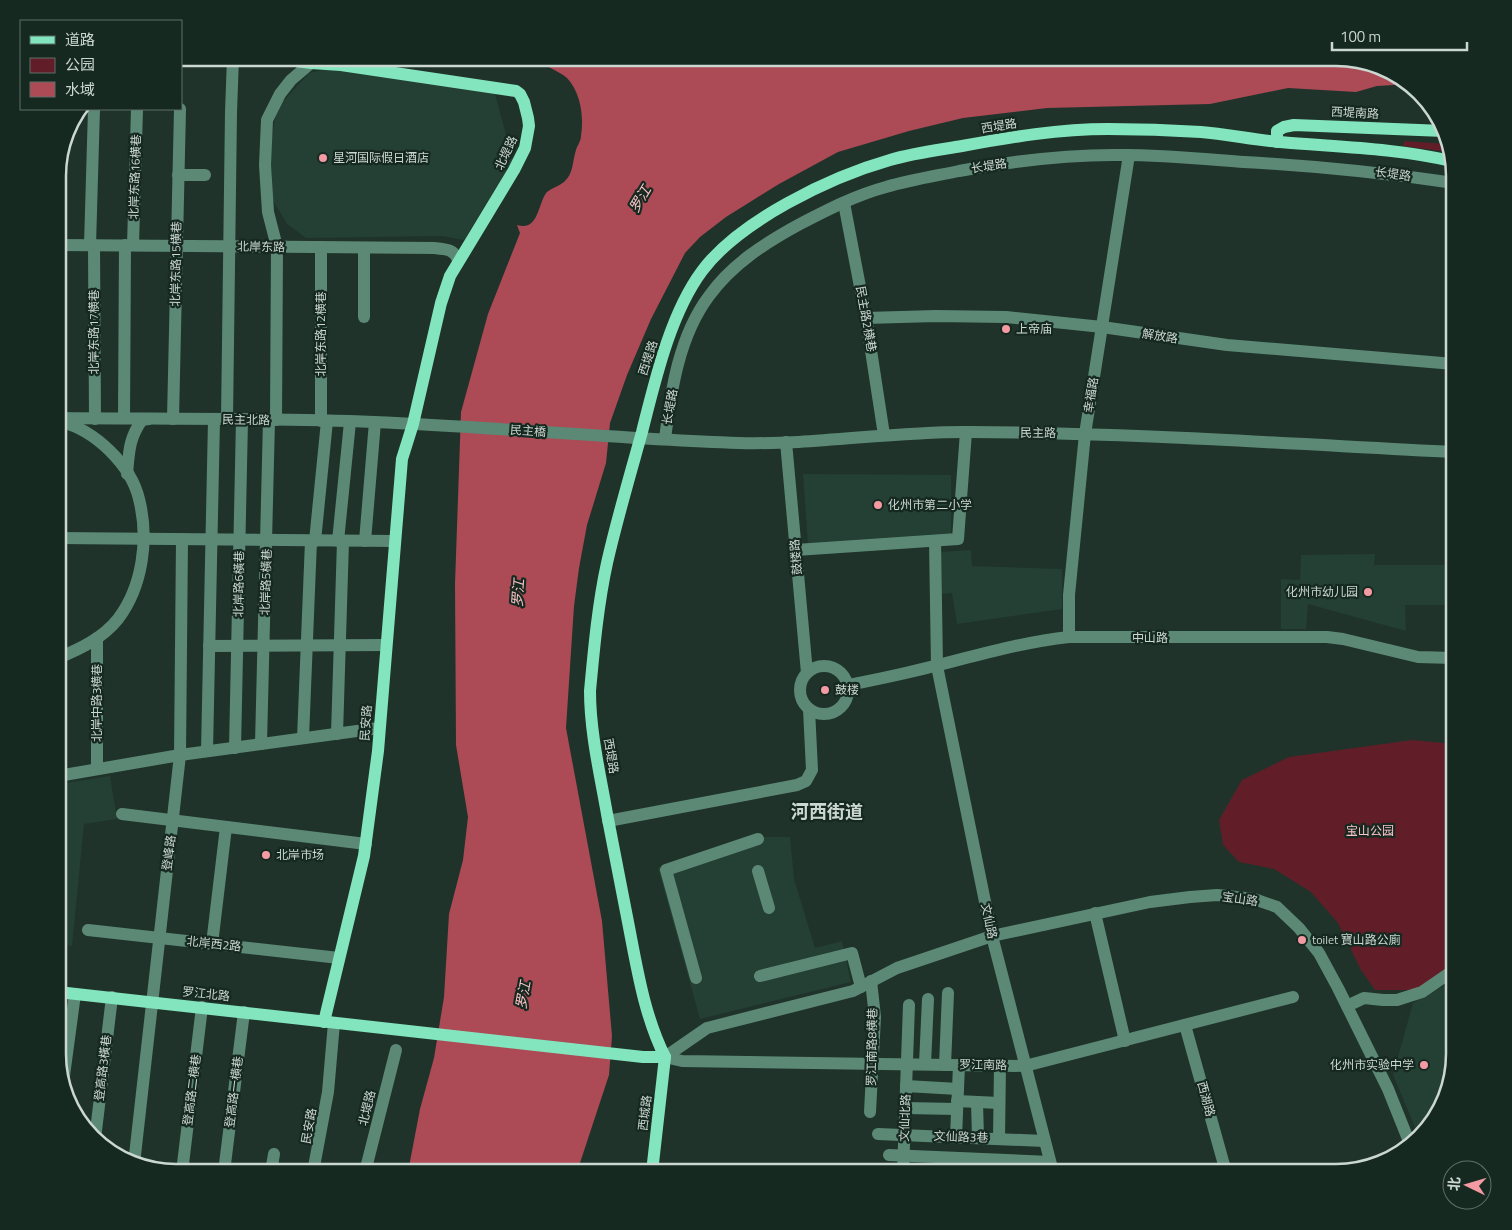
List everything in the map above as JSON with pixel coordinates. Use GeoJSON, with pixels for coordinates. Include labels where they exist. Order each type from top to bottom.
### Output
{"type":"FeatureCollection","features":[{"type":"Feature","properties":{"kind":"main road","name":"北堤路"},"geometry":{"type":"LineString","coordinates":[[347,66],[506,88],[520,94],[527,110],[529,126],[525,148],[514,170],[468,246],[454,255],[413,424]]}},
{"type":"Feature","properties":{"kind":"main road","name":"西堤南路"},"geometry":{"type":"LineString","coordinates":[[1277,142],[1277,131],[1294,125],[1435,131]]}},
{"type":"Feature","properties":{"kind":"main road","name":"西堤路"},"geometry":{"type":"LineString","coordinates":[[665,1057],[655,1037],[639,983],[608,821],[590,710],[592,672],[606,566],[654,386],[677,316],[690,289],[702,271],[728,244],[751,225],[824,186],[891,159],[982,142],[1058,131],[1120,129],[1202,132],[1277,142],[1384,150],[1445,160]]}},
{"type":"Feature","properties":{"kind":"main road","name":"民安路"},"geometry":{"type":"LineString","coordinates":[[329,1022],[339,958],[366,844],[380,728],[402,459],[413,424]]}},
{"type":"Feature","properties":{"kind":"main road","name":"罗江北路"},"geometry":{"type":"LineString","coordinates":[[66,993],[644,1057],[665,1057]]}},
{"type":"Feature","properties":{"kind":"main road","name":"西城路"},"geometry":{"type":"LineString","coordinates":[[653,1164],[665,1057]]}},
{"type":"Feature","properties":{"kind":"street"},"geometry":{"type":"LineString","coordinates":[[207,751],[212,540],[229,246],[233,66]]}},
{"type":"Feature","properties":{"kind":"street","name":"北岸路5橫巷"},"geometry":{"type":"LineString","coordinates":[[261,744],[267,540],[273,420],[277,247],[268,212],[265,165],[267,120],[280,94],[291,80],[307,66]]}},
{"type":"Feature","properties":{"kind":"street","name":"北岸东路17横巷"},"geometry":{"type":"LineString","coordinates":[[94,110],[92,245],[95,418]]}},
{"type":"Feature","properties":{"kind":"street","name":"北岸东路16横巷"},"geometry":{"type":"LineString","coordinates":[[124,418],[129,245],[136,110]]}},
{"type":"Feature","properties":{"kind":"street","name":"北岸东路15横巷"},"geometry":{"type":"LineString","coordinates":[[173,419],[180,110]]}},
{"type":"Feature","properties":{"kind":"street","name":"长堤路"},"geometry":{"type":"LineString","coordinates":[[665,439],[669,408],[683,349],[691,328],[707,298],[726,277],[765,244],[813,217],[886,187],[990,165],[1042,159],[1129,155],[1321,167],[1376,172],[1446,182]]}},
{"type":"Feature","properties":{"kind":"street","name":"幸福路"},"geometry":{"type":"LineString","coordinates":[[1069,637],[1069,595],[1085,434],[1129,155]]}},
{"type":"Feature","properties":{"kind":"street"},"geometry":{"type":"LineString","coordinates":[[178,175],[205,175]]}},
{"type":"Feature","properties":{"kind":"street","name":"民主路2横巷"},"geometry":{"type":"LineString","coordinates":[[844,203],[866,318],[884,435]]}},
{"type":"Feature","properties":{"kind":"street","name":"北岸东路"},"geometry":{"type":"LineString","coordinates":[[66,245],[434,248],[454,255]]}},
{"type":"Feature","properties":{"kind":"street","name":"北岸东路12横巷"},"geometry":{"type":"LineString","coordinates":[[303,738],[313,541],[324,421],[321,247]]}},
{"type":"Feature","properties":{"kind":"street"},"geometry":{"type":"LineString","coordinates":[[364,248],[364,317]]}},
{"type":"Feature","properties":{"kind":"street","name":"解放路"},"geometry":{"type":"LineString","coordinates":[[866,318],[988,316],[1102,327],[1227,345],[1446,363]]}},
{"type":"Feature","properties":{"kind":"street","name":"民主北路"},"geometry":{"type":"LineString","coordinates":[[66,420],[124,418],[273,420],[433,425]]}},
{"type":"Feature","properties":{"kind":"street"},"geometry":{"type":"LineString","coordinates":[[127,474],[130,444],[134,430],[142,420],[157,419]]}},
{"type":"Feature","properties":{"kind":"street","name":"北岸路6橫巷"},"geometry":{"type":"LineString","coordinates":[[235,748],[242,420]]}},
{"type":"Feature","properties":{"kind":"street"},"geometry":{"type":"LineString","coordinates":[[337,734],[340,541],[350,422]]}},
{"type":"Feature","properties":{"kind":"street"},"geometry":{"type":"LineString","coordinates":[[364,541],[375,422]]}},
{"type":"Feature","properties":{"kind":"street"},"geometry":{"type":"LineString","coordinates":[[66,423],[95,438],[107,447],[127,474],[139,497],[143,516],[142,558],[136,585],[118,618],[97,638],[66,655]]}},
{"type":"Feature","properties":{"kind":"street","name":"民主橋"},"geometry":{"type":"LineString","coordinates":[[433,425],[622,438]]}},
{"type":"Feature","properties":{"kind":"street"},"geometry":{"type":"LineString","coordinates":[[796,550],[958,539],[966,432]]}},
{"type":"Feature","properties":{"kind":"street","name":"民主路"},"geometry":{"type":"LineString","coordinates":[[622,438],[740,443],[966,432],[1085,434],[1446,452]]}},
{"type":"Feature","properties":{"kind":"street","name":"鼓楼路"},"geometry":{"type":"LineString","coordinates":[[786,442],[807,673]]}},
{"type":"Feature","properties":{"kind":"street"},"geometry":{"type":"LineString","coordinates":[[66,538],[395,541]]}},
{"type":"Feature","properties":{"kind":"street","name":"登峰路"},"geometry":{"type":"LineString","coordinates":[[135,1155],[180,755],[182,540]]}},
{"type":"Feature","properties":{"kind":"street","name":"文仙路"},"geometry":{"type":"LineString","coordinates":[[935,541],[937,666],[992,936],[1050,1164]]}},
{"type":"Feature","properties":{"kind":"street","name":"中山路"},"geometry":{"type":"LineString","coordinates":[[848,685],[937,666],[994,650],[1069,637],[1327,637],[1418,657],[1446,658]]}},
{"type":"Feature","properties":{"kind":"street","name":"北岸中路3横巷"},"geometry":{"type":"LineString","coordinates":[[97,638],[97,769]]}},
{"type":"Feature","properties":{"kind":"street"},"geometry":{"type":"LineString","coordinates":[[210,646],[386,646]]}},
{"type":"Feature","properties":{"kind":"street"},"geometry":{"type":"LineString","coordinates":[[827,665],[841,672],[848,685],[847,699],[837,710],[823,714],[810,709],[804,702],[800,689],[802,681],[812,668],[827,665]]}},
{"type":"Feature","properties":{"kind":"street"},"geometry":{"type":"LineString","coordinates":[[608,821],[797,785],[806,781],[812,770],[810,709]]}},
{"type":"Feature","properties":{"kind":"street"},"geometry":{"type":"LineString","coordinates":[[66,775],[180,755],[380,728]]}},
{"type":"Feature","properties":{"kind":"street"},"geometry":{"type":"LineString","coordinates":[[122,814],[366,844]]}},
{"type":"Feature","properties":{"kind":"street"},"geometry":{"type":"LineString","coordinates":[[212,944],[226,827]]}},
{"type":"Feature","properties":{"kind":"street"},"geometry":{"type":"LineString","coordinates":[[696,978],[666,870],[758,839]]}},
{"type":"Feature","properties":{"kind":"street"},"geometry":{"type":"LineString","coordinates":[[758,871],[769,908]]}},
{"type":"Feature","properties":{"kind":"street","name":"宝山路"},"geometry":{"type":"LineString","coordinates":[[665,1057],[706,1028],[853,991],[897,968],[992,936],[1150,902],[1190,897],[1236,897],[1254,899],[1277,907],[1299,928],[1319,953],[1388,1089],[1407,1137]]}},
{"type":"Feature","properties":{"kind":"street"},"geometry":{"type":"LineString","coordinates":[[1095,913],[1125,1041]]}},
{"type":"Feature","properties":{"kind":"street","name":"北岸西2路"},"geometry":{"type":"LineString","coordinates":[[88,930],[339,958]]}},
{"type":"Feature","properties":{"kind":"street","name":"罗江南路8横巷"},"geometry":{"type":"LineString","coordinates":[[760,976],[852,953],[866,984],[875,1017],[870,1112]]}},
{"type":"Feature","properties":{"kind":"street"},"geometry":{"type":"LineString","coordinates":[[1347,1006],[1364,998],[1397,1000],[1422,992],[1446,976]]}},
{"type":"Feature","properties":{"kind":"street"},"geometry":{"type":"LineString","coordinates":[[945,1065],[948,993]]}},
{"type":"Feature","properties":{"kind":"street"},"geometry":{"type":"LineString","coordinates":[[66,1059],[74,994]]}},
{"type":"Feature","properties":{"kind":"street","name":"登高路3橫巷"},"geometry":{"type":"LineString","coordinates":[[95,1129],[112,997]]}},
{"type":"Feature","properties":{"kind":"street","name":"罗江南路"},"geometry":{"type":"LineString","coordinates":[[665,1057],[682,1061],[1025,1066],[1293,997]]}},
{"type":"Feature","properties":{"kind":"street"},"geometry":{"type":"LineString","coordinates":[[925,1064],[928,999]]}},
{"type":"Feature","properties":{"kind":"street","name":"文仙北路"},"geometry":{"type":"LineString","coordinates":[[904,1164],[909,1005]]}},
{"type":"Feature","properties":{"kind":"street","name":"登高路二横巷"},"geometry":{"type":"LineString","coordinates":[[183,1164],[202,1007]]}},
{"type":"Feature","properties":{"kind":"street","name":"登高路一横巷"},"geometry":{"type":"LineString","coordinates":[[225,1164],[244,1012]]}},
{"type":"Feature","properties":{"kind":"street","name":"民安路"},"geometry":{"type":"LineString","coordinates":[[314,1164],[328,1092],[329,1022]]}},
{"type":"Feature","properties":{"kind":"street","name":"西湖路"},"geometry":{"type":"LineString","coordinates":[[1185,1026],[1224,1164]]}},
{"type":"Feature","properties":{"kind":"street","name":"北堤路"},"geometry":{"type":"LineString","coordinates":[[367,1164],[396,1050]]}},
{"type":"Feature","properties":{"kind":"street"},"geometry":{"type":"LineString","coordinates":[[956,1137],[959,1065]]}},
{"type":"Feature","properties":{"kind":"street"},"geometry":{"type":"LineString","coordinates":[[999,1139],[1000,1066]]}},
{"type":"Feature","properties":{"kind":"street"},"geometry":{"type":"LineString","coordinates":[[906,1086],[957,1100],[999,1103]]}},
{"type":"Feature","properties":{"kind":"street"},"geometry":{"type":"LineString","coordinates":[[905,1108],[957,1100]]}},
{"type":"Feature","properties":{"kind":"street"},"geometry":{"type":"LineString","coordinates":[[977,1102],[978,1138]]}},
{"type":"Feature","properties":{"kind":"street","name":"文仙路3巷"},"geometry":{"type":"LineString","coordinates":[[878,1134],[1044,1141]]}},
{"type":"Feature","properties":{"kind":"street"},"geometry":{"type":"LineString","coordinates":[[272,1164],[274,1154]]}},
{"type":"Feature","properties":{"kind":"street"},"geometry":{"type":"LineString","coordinates":[[889,1155],[1011,1164]]}},
{"type":"Feature","properties":{"kind":"shaded area"},"geometry":{"type":"Polygon","coordinates":[[[338,67],[495,94],[513,160],[464,240],[442,236],[306,238],[287,224],[272,199],[270,147],[277,108],[309,73],[338,67]]]}},
{"type":"Feature","properties":{"kind":"shaded area","name":"化州市第二小学"},"geometry":{"type":"Polygon","coordinates":[[[803,474],[951,475],[951,535],[808,544],[803,474]]]}},
{"type":"Feature","properties":{"kind":"shaded area"},"geometry":{"type":"Polygon","coordinates":[[[971,550],[972,566],[1062,569],[1062,609],[957,624],[952,593],[942,594],[940,552],[971,550]]]}},
{"type":"Feature","properties":{"kind":"shaded area","name":"化州市幼儿园"},"geometry":{"type":"Polygon","coordinates":[[[1375,554],[1374,565],[1446,565],[1446,605],[1405,605],[1406,631],[1308,604],[1306,629],[1281,629],[1281,579],[1300,580],[1301,555],[1375,554]]]}},
{"type":"Feature","properties":{"kind":"shaded area"},"geometry":{"type":"Polygon","coordinates":[[[110,776],[117,819],[84,824],[72,946],[66,946],[66,783],[110,776]]]}},
{"type":"Feature","properties":{"kind":"shaded area"},"geometry":{"type":"Polygon","coordinates":[[[747,837],[790,837],[794,879],[815,948],[842,941],[851,982],[700,1019],[658,868],[747,837]]]}},
{"type":"Feature","properties":{"kind":"shaded area","name":"化州市实验中学"},"geometry":{"type":"Polygon","coordinates":[[[1446,984],[1446,1061],[1444,1075],[1434,1103],[1416,1129],[1393,1075],[1413,1003],[1446,984]]]}},
{"type":"Feature","properties":{"kind":"green space"},"geometry":{"type":"Polygon","coordinates":[[[1404,141],[1440,144],[1443,151],[1403,146],[1404,141]]]}},
{"type":"Feature","properties":{"kind":"green space","name":"宝山公园"},"geometry":{"type":"Polygon","coordinates":[[[1412,740],[1446,743],[1446,969],[1418,990],[1375,990],[1361,970],[1338,923],[1311,892],[1274,869],[1239,862],[1223,845],[1219,820],[1242,780],[1289,757],[1412,740]]]}},
{"type":"Feature","properties":{"kind":"water","name":"罗江"},"geometry":{"type":"Polygon","coordinates":[[[545,66],[1336,66],[1357,68],[1371,72],[1397,85],[1377,86],[1356,92],[1288,88],[1210,104],[1047,108],[963,118],[909,131],[838,152],[779,184],[726,217],[700,237],[685,253],[651,319],[627,375],[610,423],[606,463],[587,525],[574,606],[566,728],[602,921],[612,1036],[609,1075],[580,1164],[410,1164],[420,1109],[434,1058],[444,997],[449,914],[463,860],[468,817],[456,745],[455,584],[461,412],[488,314],[520,233],[517,225],[524,226],[530,224],[537,215],[547,192],[567,179],[581,138],[582,121],[576,91],[567,78],[545,66]]]}},
{"type":"Feature","properties":{"kind":"place","name":"星河国际假日酒店"},"geometry":{"type":"Point","coordinates":[323,158]}},
{"type":"Feature","properties":{"kind":"place","name":"上帝庙"},"geometry":{"type":"Point","coordinates":[1006,329]}},
{"type":"Feature","properties":{"kind":"place","name":"化州市第二小学"},"geometry":{"type":"Point","coordinates":[878,505]}},
{"type":"Feature","properties":{"kind":"place","name":"化州市幼儿园"},"geometry":{"type":"Point","coordinates":[1368,592]}},
{"type":"Feature","properties":{"kind":"place","name":"鼓楼"},"geometry":{"type":"Point","coordinates":[825,690]}},
{"type":"Feature","properties":{"kind":"place","name":"北岸市场"},"geometry":{"type":"Point","coordinates":[266,855]}},
{"type":"Feature","properties":{"kind":"place","name":"toilet 寶山路公廁"},"geometry":{"type":"Point","coordinates":[1302,940]}},
{"type":"Feature","properties":{"kind":"place","name":"化州市实验中学"},"geometry":{"type":"Point","coordinates":[1424,1065]}},
{"type":"Feature","properties":{"kind":"district","name":"河西街道"},"geometry":{"type":"Point","coordinates":[827,812]}}]}
